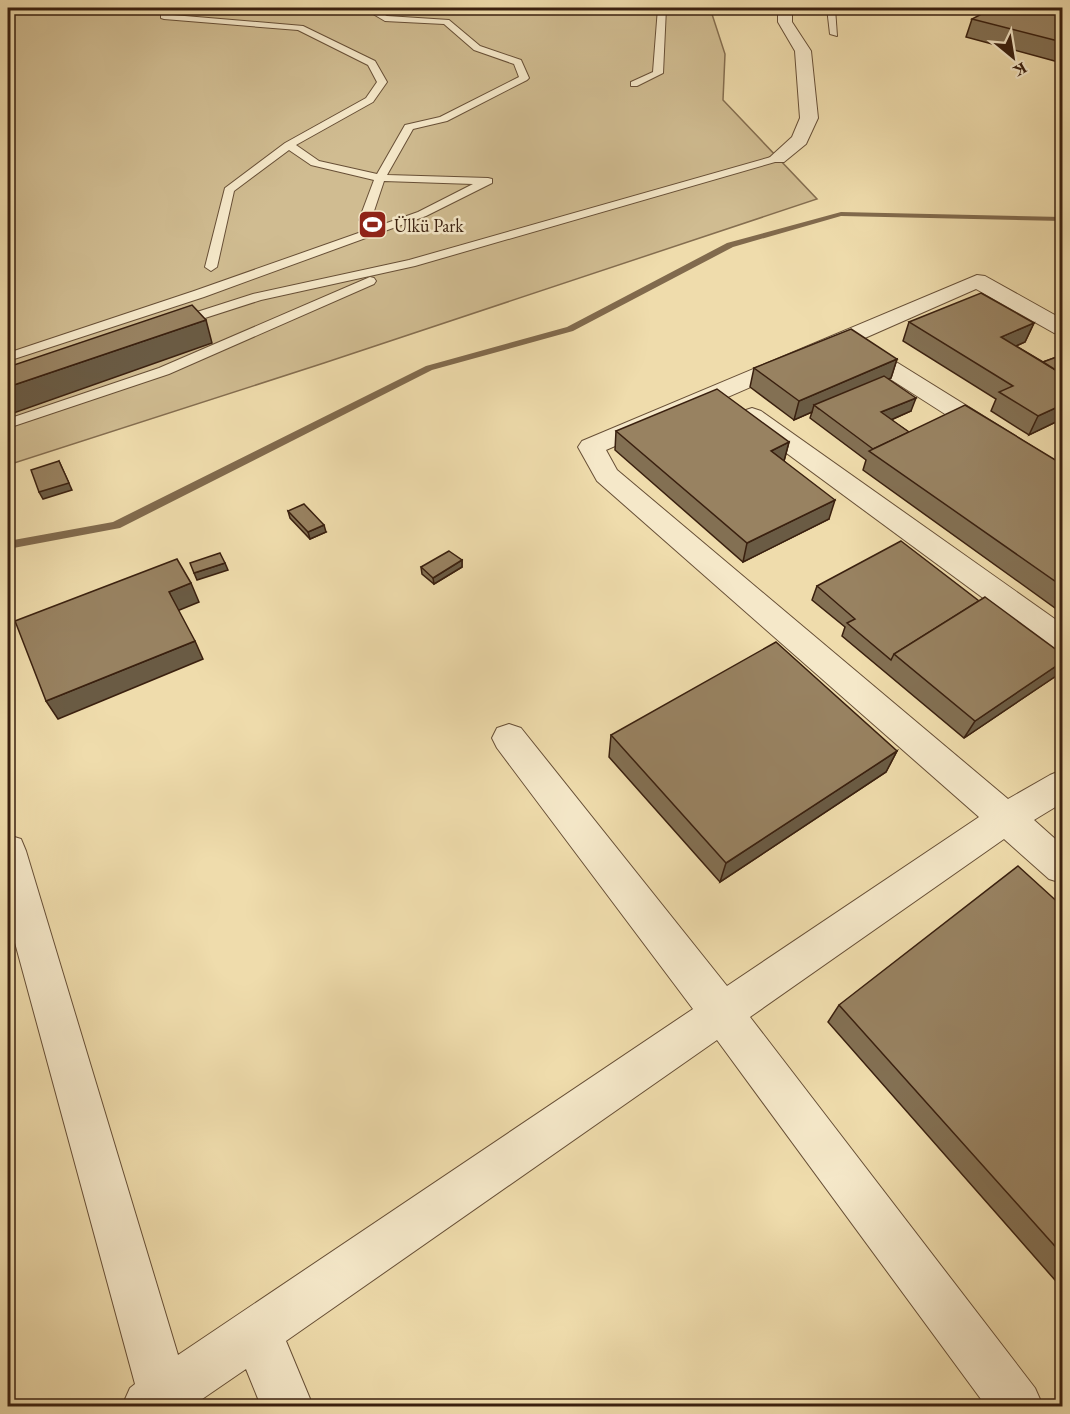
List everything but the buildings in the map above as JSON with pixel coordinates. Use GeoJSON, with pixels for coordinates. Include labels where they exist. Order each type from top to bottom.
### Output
{"type":"FeatureCollection","features":[{"type":"Feature","properties":{"kind":"street"},"geometry":{"type":"LineString","coordinates":[[778,158],[800,140],[809,118],[803,51],[785,22],[785,8]]}},
{"type":"Feature","properties":{"kind":"street"},"geometry":{"type":"LineString","coordinates":[[1062,328],[977,281],[591,447],[606,475],[1062,867]]}},
{"type":"Feature","properties":{"kind":"street"},"geometry":{"type":"LineString","coordinates":[[842,339],[1062,477]]}},
{"type":"Feature","properties":{"kind":"street"},"geometry":{"type":"LineString","coordinates":[[719,392],[1062,640]]}},
{"type":"Feature","properties":{"kind":"street"},"geometry":{"type":"LineString","coordinates":[[509,738],[722,1013],[1017,1407]]}},
{"type":"Feature","properties":{"kind":"street"},"geometry":{"type":"LineString","coordinates":[[8,851],[156,1400],[1005,819],[1062,786]]}},
{"type":"Feature","properties":{"kind":"street"},"geometry":{"type":"LineString","coordinates":[[256,1331],[287,1407]]}},
{"type":"Feature","properties":{"kind":"lane"},"geometry":{"type":"LineString","coordinates":[[365,220],[380,178],[409,127],[443,119],[524,78],[518,62],[477,48],[446,22],[385,18],[367,8]]}},
{"type":"Feature","properties":{"kind":"lane"},"geometry":{"type":"LineString","coordinates":[[634,84],[658,73],[662,8]]}},
{"type":"Feature","properties":{"kind":"lane"},"geometry":{"type":"LineString","coordinates":[[831,8],[834,34]]}},
{"type":"Feature","properties":{"kind":"lane"},"geometry":{"type":"LineString","coordinates":[[164,16],[300,28],[372,63],[382,82],[370,100],[290,145],[229,190],[211,267]]}},
{"type":"Feature","properties":{"kind":"lane"},"geometry":{"type":"LineString","coordinates":[[8,357],[199,294],[422,214],[488,181],[380,178],[315,163],[290,145]]}},
{"type":"Feature","properties":{"kind":"lane"},"geometry":{"type":"LineString","coordinates":[[166,327],[258,297],[411,263],[778,158]]}},
{"type":"Feature","properties":{"kind":"lane"},"geometry":{"type":"LineString","coordinates":[[8,424],[164,371],[411,263]]}},
{"type":"Feature","properties":{"kind":"shaded area","name":"Ülkü Park"},"geometry":{"type":"Polygon","coordinates":[[[8,8],[710,8],[725,54],[723,100],[817,199],[324,363],[8,465],[8,8]]]}},
{"type":"Feature","properties":{"kind":"waterway"},"geometry":{"type":"LineString","coordinates":[[8,545],[116,525],[429,368],[570,329],[730,245],[841,214],[1062,219]]}},
{"type":"Feature","properties":{"kind":"place","name":"Ülkü Park"},"geometry":{"type":"Point","coordinates":[373,225]}}]}
